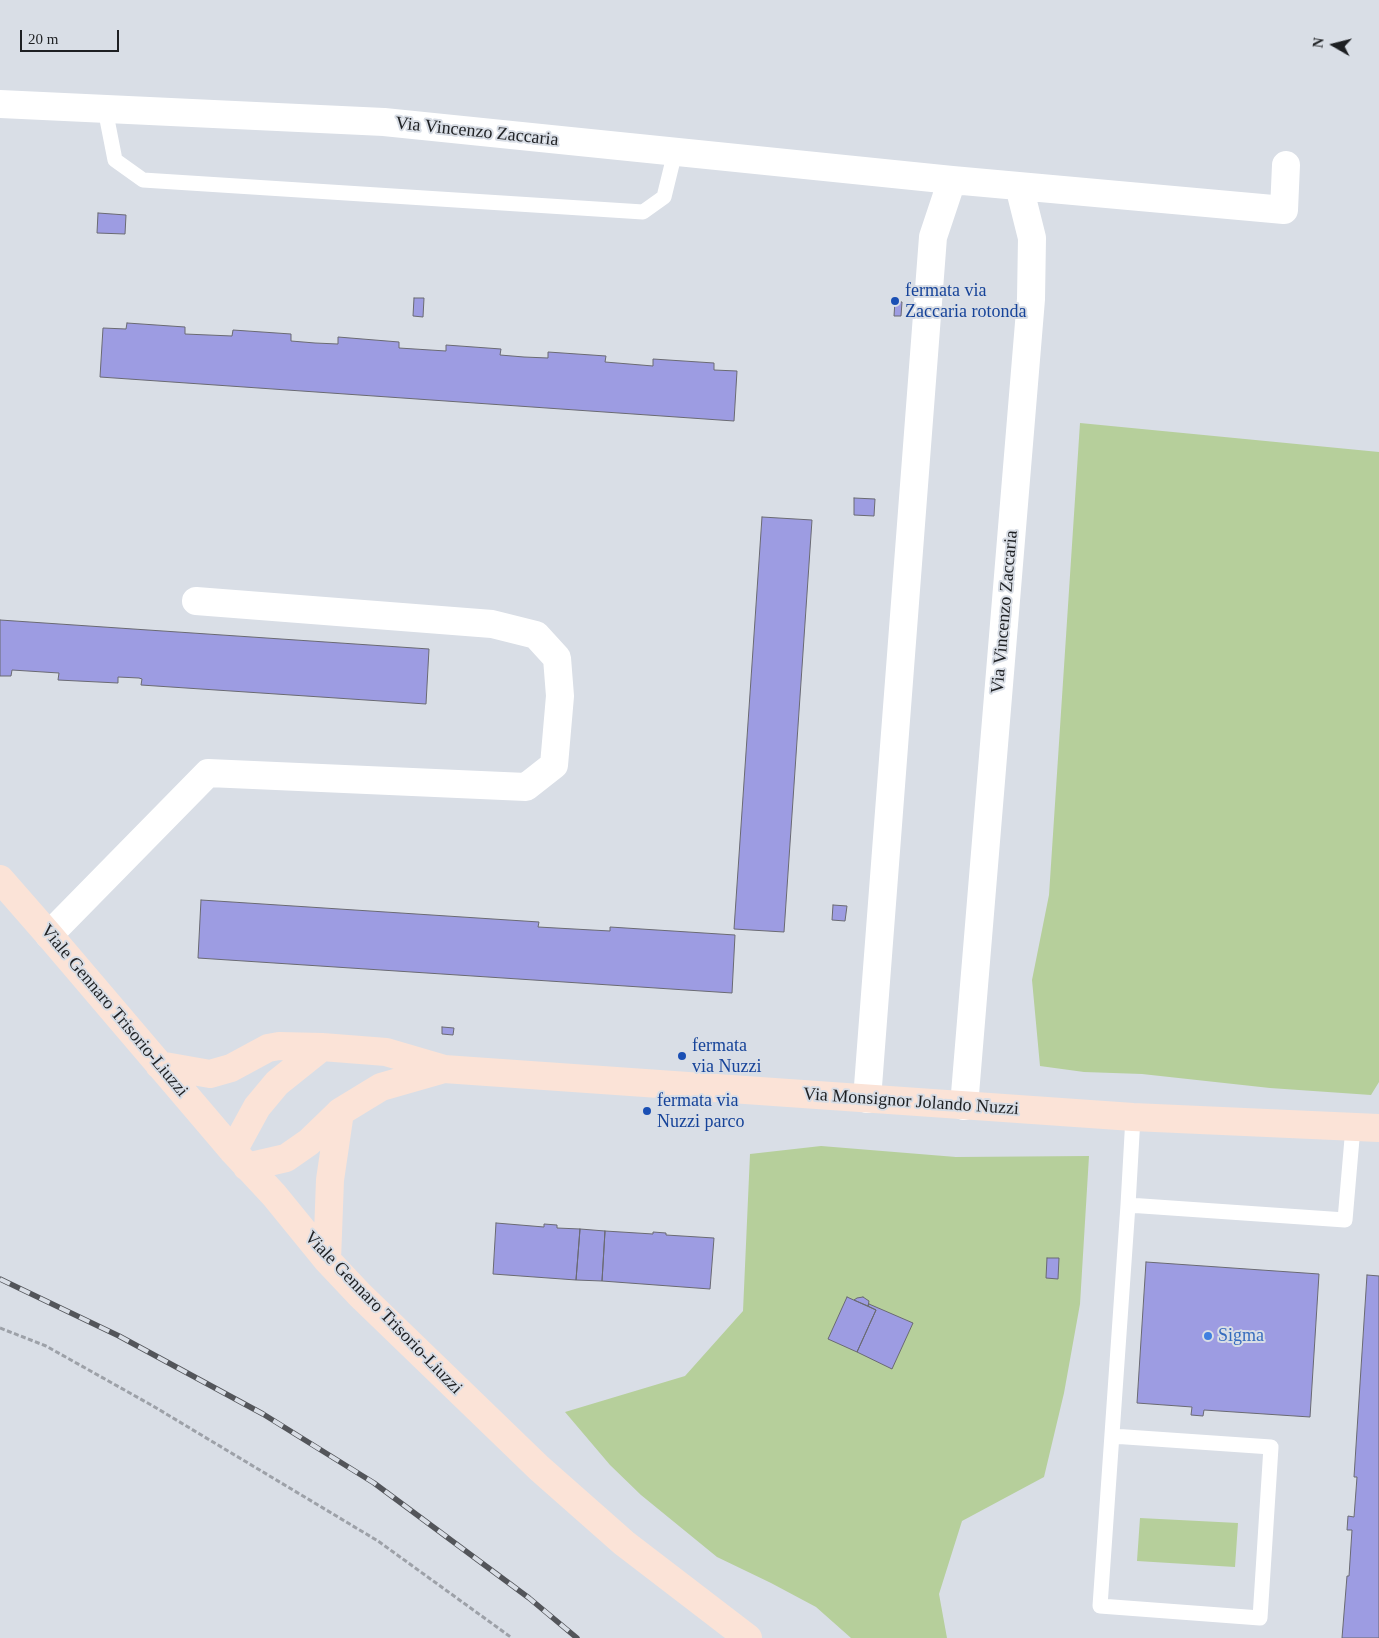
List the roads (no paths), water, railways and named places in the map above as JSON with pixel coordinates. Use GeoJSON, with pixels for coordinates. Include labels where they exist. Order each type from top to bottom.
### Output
{"type":"FeatureCollection","features":[{"type":"Feature","properties":{"kind":"street","name":"Via Vincenzo Zaccaria"},"geometry":{"type":"LineString","coordinates":[[0,104],[384,122],[1019,186],[1032,238],[1031,299],[964,1106]]}},
{"type":"Feature","properties":{"kind":"street"},"geometry":{"type":"LineString","coordinates":[[1019,186],[1284,210],[1286,165]]}},
{"type":"Feature","properties":{"kind":"street"},"geometry":{"type":"LineString","coordinates":[[866,1099],[933,237],[952,180]]}},
{"type":"Feature","properties":{"kind":"street"},"geometry":{"type":"LineString","coordinates":[[49,934],[208,773],[526,787],[554,765],[560,696],[557,658],[536,635],[492,624],[196,601]]}},
{"type":"Feature","properties":{"kind":"street","name":"Viale Gennaro Trisorio-Liuzzi"},"geometry":{"type":"LineString","coordinates":[[0,880],[49,934],[327,1260],[539,1468],[624,1542],[748,1638]]}},
{"type":"Feature","properties":{"kind":"street"},"geometry":{"type":"LineString","coordinates":[[159,1065],[210,1074],[231,1068],[268,1048],[278,1046],[386,1052],[444,1069]]}},
{"type":"Feature","properties":{"kind":"street"},"geometry":{"type":"LineString","coordinates":[[322,1047],[277,1083],[257,1107],[240,1159],[286,1158],[309,1142],[340,1112],[380,1086],[444,1069]]}},
{"type":"Feature","properties":{"kind":"street","name":"Via Monsignor Jolando Nuzzi"},"geometry":{"type":"LineString","coordinates":[[444,1069],[1133,1117],[1366,1128]]}},
{"type":"Feature","properties":{"kind":"street"},"geometry":{"type":"LineString","coordinates":[[327,1260],[330,1180],[340,1112]]}},
{"type":"Feature","properties":{"kind":"lane"},"geometry":{"type":"LineString","coordinates":[[105,109],[114,160],[143,180],[643,212],[664,197],[675,152]]}},
{"type":"Feature","properties":{"kind":"lane"},"geometry":{"type":"LineString","coordinates":[[1112,1436],[1271,1447],[1260,1618],[1100,1606],[1133,1117]]}},
{"type":"Feature","properties":{"kind":"lane"},"geometry":{"type":"LineString","coordinates":[[1128,1205],[1345,1220],[1366,1128]]}},
{"type":"Feature","properties":{"kind":"railway"},"geometry":{"type":"LineString","coordinates":[[0,1279],[119,1336],[263,1414],[374,1483],[529,1598],[577,1638]]}},
{"type":"Feature","properties":{"kind":"place","name":"fermata via Zaccaria rotonda"},"geometry":{"type":"Point","coordinates":[895,301]}},
{"type":"Feature","properties":{"kind":"place","name":"fermata via Nuzzi"},"geometry":{"type":"Point","coordinates":[682,1056]}},
{"type":"Feature","properties":{"kind":"place","name":"fermata via Nuzzi parco"},"geometry":{"type":"Point","coordinates":[647,1111]}},
{"type":"Feature","properties":{"kind":"place","name":"Sigma"},"geometry":{"type":"Point","coordinates":[1208,1336]}}]}
